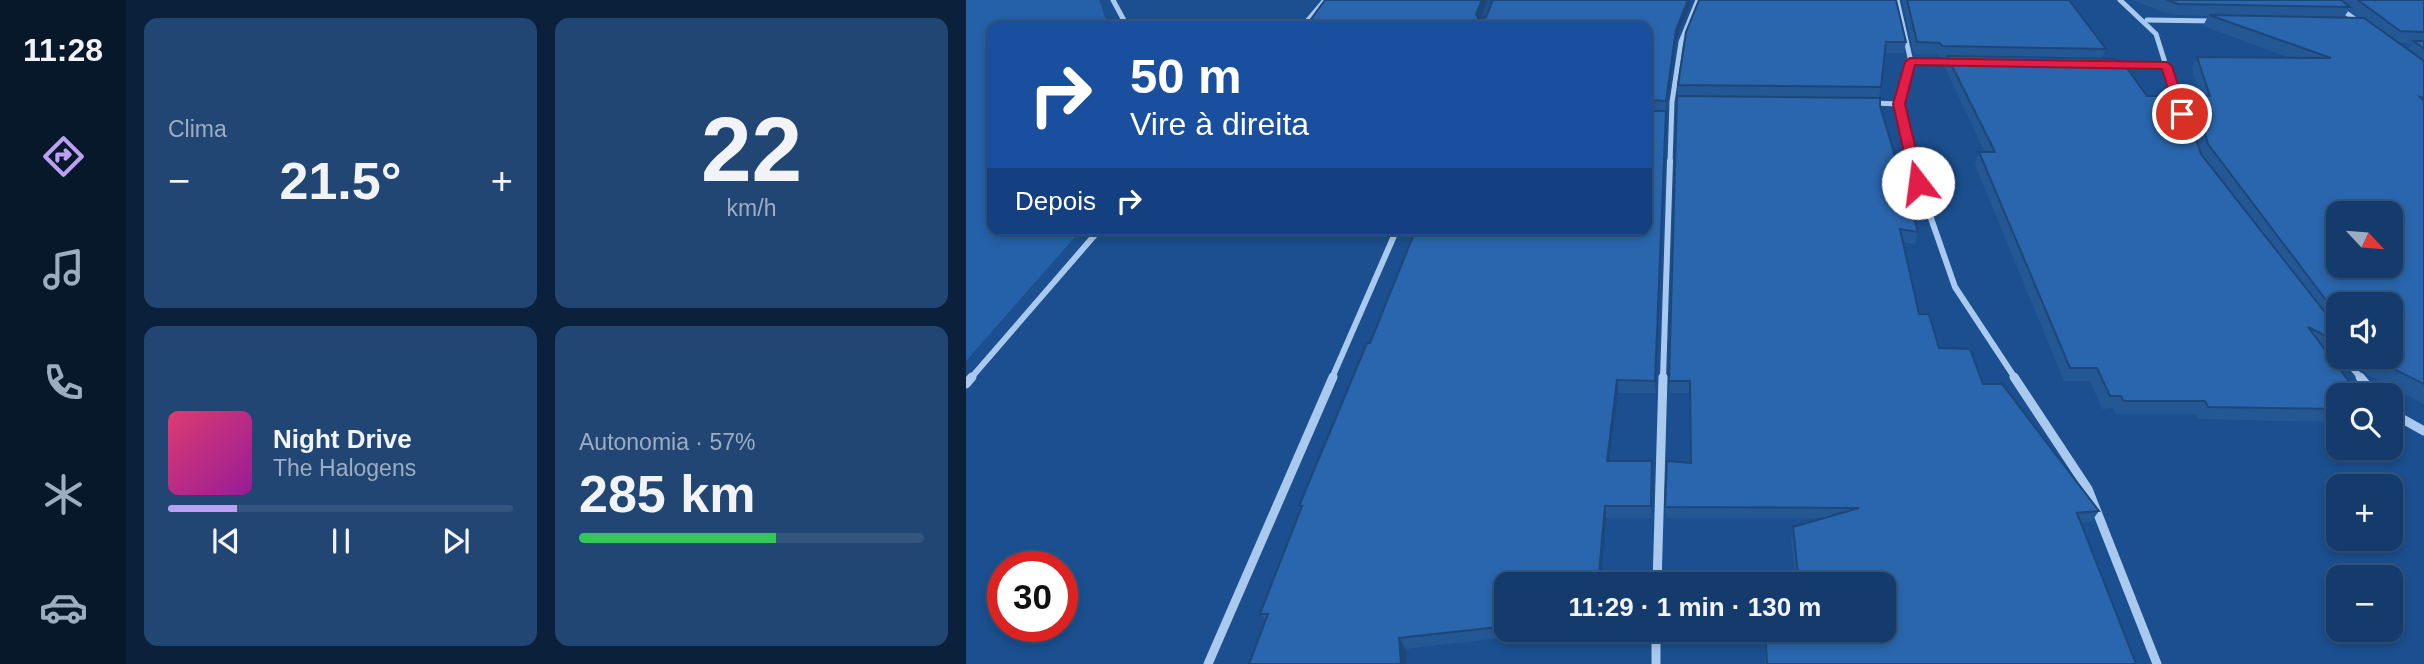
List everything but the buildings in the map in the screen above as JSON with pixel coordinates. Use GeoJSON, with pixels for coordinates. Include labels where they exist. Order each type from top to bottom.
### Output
{"type":"FeatureCollection","features":[{"type":"Feature","properties":{"kind":"street"},"geometry":{"type":"LineString","coordinates":[[1113,0],[1124,21]]}},
{"type":"Feature","properties":{"kind":"street"},"geometry":{"type":"LineString","coordinates":[[1307,21],[1325,0]]}},
{"type":"Feature","properties":{"kind":"street"},"geometry":{"type":"LineString","coordinates":[[1657,572],[1672,102],[1681,42],[1698,0]]}},
{"type":"Feature","properties":{"kind":"street"},"geometry":{"type":"LineString","coordinates":[[1897,0],[1910,62],[1899,104],[1912,165],[1955,287],[2088,489],[2157,664]]}},
{"type":"Feature","properties":{"kind":"street"},"geometry":{"type":"LineString","coordinates":[[2120,0],[2147,20],[2164,46],[2167,66],[2182,114]]}},
{"type":"Feature","properties":{"kind":"street"},"geometry":{"type":"LineString","coordinates":[[2328,0],[2362,24],[2348,24]]}},
{"type":"Feature","properties":{"kind":"street"},"geometry":{"type":"LineString","coordinates":[[2147,20],[2228,21]]}},
{"type":"Feature","properties":{"kind":"street"},"geometry":{"type":"LineString","coordinates":[[1910,62],[1965,62]]}},
{"type":"Feature","properties":{"kind":"street"},"geometry":{"type":"LineString","coordinates":[[2113,65],[2167,66]]}},
{"type":"Feature","properties":{"kind":"street"},"geometry":{"type":"LineString","coordinates":[[1672,102],[1686,102]]}},
{"type":"Feature","properties":{"kind":"street"},"geometry":{"type":"LineString","coordinates":[[1859,103],[1899,104]]}},
{"type":"Feature","properties":{"kind":"street"},"geometry":{"type":"LineString","coordinates":[[1659,117],[1672,117]]}},
{"type":"Feature","properties":{"kind":"street"},"geometry":{"type":"LineString","coordinates":[[966,384],[1095,235]]}},
{"type":"Feature","properties":{"kind":"street"},"geometry":{"type":"LineString","coordinates":[[1208,664],[1393,235]]}},
{"type":"Feature","properties":{"kind":"street"},"geometry":{"type":"LineString","coordinates":[[2353,369],[2365,383]]}},
{"type":"Feature","properties":{"kind":"street"},"geometry":{"type":"LineString","coordinates":[[2403,419],[2424,431]]}},
{"type":"Feature","properties":{"kind":"street"},"geometry":{"type":"LineString","coordinates":[[1656,642],[1656,664]]}},
{"type":"Feature","properties":{"kind":"shaded area"},"geometry":{"type":"Polygon","coordinates":[[[966,0],[1099,0],[1106,21],[987,21],[987,235],[1077,235],[966,361],[966,0]]]}},
{"type":"Feature","properties":{"kind":"route"},"geometry":{"type":"LineString","coordinates":[[1918,183],[1899,104],[1910,62],[2167,66],[2182,114]]}}]}
